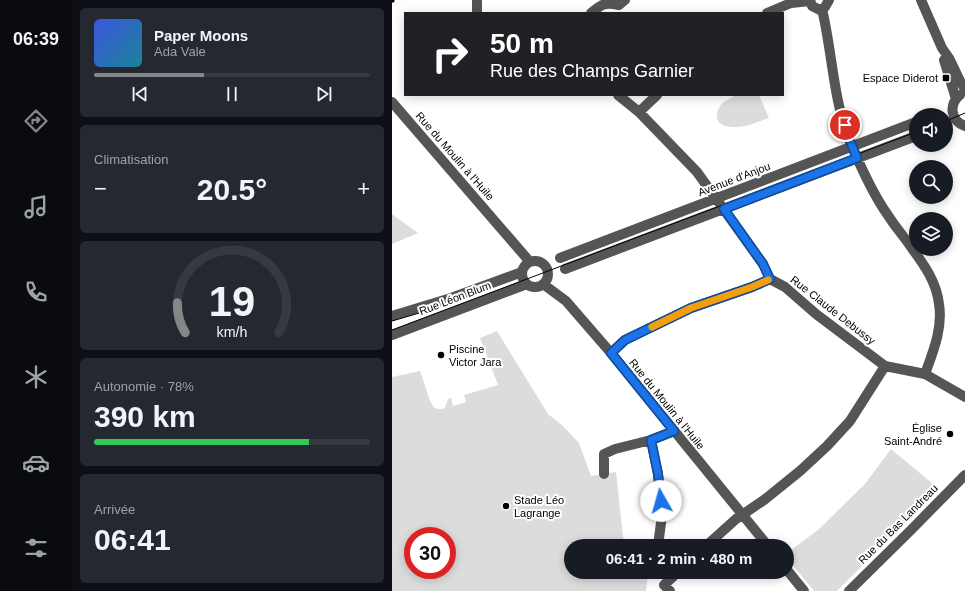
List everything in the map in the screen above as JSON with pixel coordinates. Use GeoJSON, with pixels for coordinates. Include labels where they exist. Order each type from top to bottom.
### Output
{"type":"FeatureCollection","features":[{"type":"Feature","properties":{"kind":"street"},"geometry":{"type":"LineString","coordinates":[[477,0],[477,12]]}},
{"type":"Feature","properties":{"kind":"street"},"geometry":{"type":"LineString","coordinates":[[592,12],[602,4],[610,3],[618,5],[625,0]]}},
{"type":"Feature","properties":{"kind":"street"},"geometry":{"type":"LineString","coordinates":[[769,12],[791,3],[810,0],[814,8],[820,10],[828,4],[829,0]]}},
{"type":"Feature","properties":{"kind":"street"},"geometry":{"type":"LineString","coordinates":[[921,0],[942,48],[949,58],[965,89]]}},
{"type":"Feature","properties":{"kind":"street"},"geometry":{"type":"LineString","coordinates":[[822,9],[827,30],[837,94],[848,136],[874,194],[930,274],[937,292],[939,304],[939,326],[934,347],[924,374]]}},
{"type":"Feature","properties":{"kind":"street"},"geometry":{"type":"LineString","coordinates":[[942,48],[944,61],[956,99]]}},
{"type":"Feature","properties":{"kind":"street"},"geometry":{"type":"LineString","coordinates":[[965,93],[956,99],[952,104],[952,114],[958,122],[965,126]]}},
{"type":"Feature","properties":{"kind":"street"},"geometry":{"type":"LineString","coordinates":[[611,353],[625,340],[691,308],[752,287],[770,279],[763,264],[697,172],[638,112],[619,96]]}},
{"type":"Feature","properties":{"kind":"street"},"geometry":{"type":"LineString","coordinates":[[638,112],[656,96]]}},
{"type":"Feature","properties":{"kind":"street","name":"Rue du Moulin à l'Huile"},"geometry":{"type":"LineString","coordinates":[[392,102],[530,262]]}},
{"type":"Feature","properties":{"kind":"street","name":"Avenue d'Anjou"},"geometry":{"type":"LineString","coordinates":[[560,258],[909,125]]}},
{"type":"Feature","properties":{"kind":"street"},"geometry":{"type":"LineString","coordinates":[[565,269],[909,139]]}},
{"type":"Feature","properties":{"kind":"street"},"geometry":{"type":"LineString","coordinates":[[530,262],[538,262],[546,267],[547,277],[542,284],[535,286],[527,284],[523,278],[522,272],[525,266],[530,262]]}},
{"type":"Feature","properties":{"kind":"street","name":"Rue Léon Blum"},"geometry":{"type":"LineString","coordinates":[[392,316],[451,298],[522,272]]}},
{"type":"Feature","properties":{"kind":"street","name":"Rue Claude Debussy"},"geometry":{"type":"LineString","coordinates":[[770,279],[785,287],[816,314],[885,366],[924,374],[965,397]]}},
{"type":"Feature","properties":{"kind":"street","name":"Rue Léon Blum"},"geometry":{"type":"LineString","coordinates":[[392,335],[527,284]]}},
{"type":"Feature","properties":{"kind":"street","name":"Rue du Moulin à l'Huile"},"geometry":{"type":"LineString","coordinates":[[542,284],[566,301],[611,353],[762,539]]}},
{"type":"Feature","properties":{"kind":"street"},"geometry":{"type":"LineString","coordinates":[[714,539],[742,514],[764,500],[794,476],[827,446],[850,421],[885,366]]}},
{"type":"Feature","properties":{"kind":"street"},"geometry":{"type":"LineString","coordinates":[[604,474],[604,454],[615,449],[651,440],[674,431]]}},
{"type":"Feature","properties":{"kind":"street"},"geometry":{"type":"LineString","coordinates":[[651,440],[658,474],[662,515],[659,539]]}},
{"type":"Feature","properties":{"kind":"street","name":"Rue du Bas Landreau"},"geometry":{"type":"LineString","coordinates":[[849,591],[965,474]]}},
{"type":"Feature","properties":{"kind":"street"},"geometry":{"type":"LineString","coordinates":[[670,579],[664,585],[670,591]]}},
{"type":"Feature","properties":{"kind":"street"},"geometry":{"type":"LineString","coordinates":[[794,579],[804,591]]}},
{"type":"Feature","properties":{"kind":"shaded area"},"geometry":{"type":"Polygon","coordinates":[[[734,96],[759,96],[769,118],[750,125],[738,127],[726,126],[720,124],[717,119],[719,108],[723,103],[734,96]]]}},
{"type":"Feature","properties":{"kind":"shaded area"},"geometry":{"type":"Polygon","coordinates":[[[392,214],[418,233],[392,244],[392,214]]]}},
{"type":"Feature","properties":{"kind":"shaded area","name":"Stade Léo Lagrange"},"geometry":{"type":"Polygon","coordinates":[[[497,331],[548,414],[563,426],[579,443],[591,476],[616,472],[623,539],[564,539],[564,579],[647,579],[646,591],[392,591],[392,377],[420,371],[431,403],[437,409],[445,408],[448,399],[451,398],[453,406],[466,402],[464,395],[498,385],[480,338],[497,331]]]}},
{"type":"Feature","properties":{"kind":"shaded area"},"geometry":{"type":"Polygon","coordinates":[[[891,449],[939,489],[837,591],[814,591],[794,567],[794,548],[818,530],[865,484],[891,449]]]}},
{"type":"Feature","properties":{"kind":"tram line"},"geometry":{"type":"LineString","coordinates":[[953,118],[965,113]]}},
{"type":"Feature","properties":{"kind":"tram line"},"geometry":{"type":"LineString","coordinates":[[392,330],[909,135]]}},
{"type":"Feature","properties":{"kind":"tram line"},"geometry":{"type":"LineString","coordinates":[[392,321],[433,309]]}},
{"type":"Feature","properties":{"kind":"slow traffic"},"geometry":{"type":"LineString","coordinates":[[652,327],[691,308],[768,280]]}},
{"type":"Feature","properties":{"kind":"place","name":"Espace Diderot"},"geometry":{"type":"Point","coordinates":[946,78]}},
{"type":"Feature","properties":{"kind":"place","name":"Piscine Victor Jara"},"geometry":{"type":"Point","coordinates":[441,355]}},
{"type":"Feature","properties":{"kind":"place","name":"Église Saint-André"},"geometry":{"type":"Point","coordinates":[950,434]}},
{"type":"Feature","properties":{"kind":"place","name":"Stade Léo Lagrange"},"geometry":{"type":"Point","coordinates":[506,506]}},
{"type":"Feature","properties":{"kind":"route"},"geometry":{"type":"LineString","coordinates":[[661,501],[658,474],[651,440],[674,431],[611,353],[625,340],[691,308],[752,287],[770,279],[763,264],[730,220],[724,209],[857,158],[845,125]]}}]}
